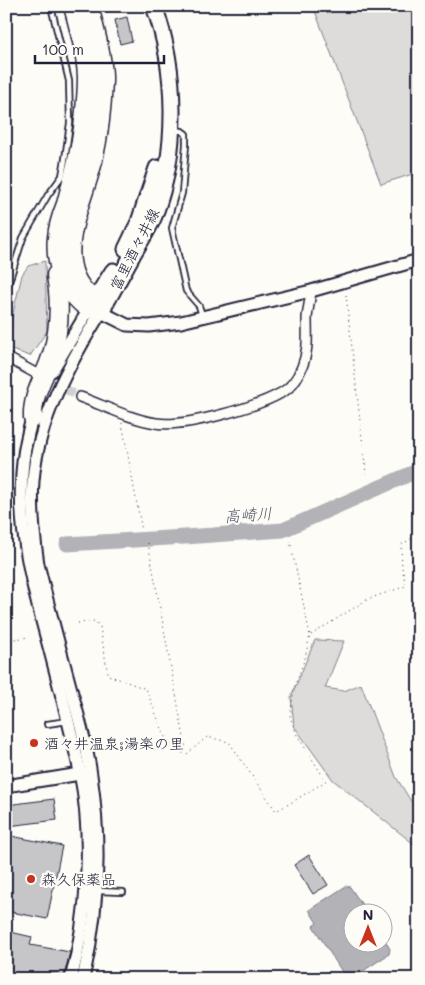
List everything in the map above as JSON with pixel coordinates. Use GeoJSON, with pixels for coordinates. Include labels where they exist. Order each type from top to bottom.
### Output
{"type":"FeatureCollection","features":[{"type":"Feature","properties":{"kind":"highway"},"geometry":{"type":"LineString","coordinates":[[33,418],[34,402],[54,346],[58,324],[60,298],[54,255],[60,223],[79,154],[87,77],[73,6]]}},
{"type":"Feature","properties":{"kind":"highway"},"geometry":{"type":"LineString","coordinates":[[89,6],[104,78],[97,146],[72,230],[70,252],[78,282],[95,307]]}},
{"type":"Feature","properties":{"kind":"highway"},"geometry":{"type":"LineString","coordinates":[[57,245],[60,269],[65,283],[75,299],[95,307]]}},
{"type":"Feature","properties":{"kind":"main road","name":"富里酒々井線"},"geometry":{"type":"LineString","coordinates":[[95,307],[138,222],[154,179],[160,155],[163,129],[162,76],[157,42],[148,6]]}},
{"type":"Feature","properties":{"kind":"main road","name":"富里酒々井線"},"geometry":{"type":"LineString","coordinates":[[95,307],[154,215],[167,170],[172,104],[169,64],[154,6]]}},
{"type":"Feature","properties":{"kind":"street"},"geometry":{"type":"LineString","coordinates":[[95,307],[127,326],[136,327],[181,322],[311,291],[419,260]]}},
{"type":"Feature","properties":{"kind":"street"},"geometry":{"type":"LineString","coordinates":[[80,397],[120,413],[157,424],[177,425],[229,412],[282,393],[293,384],[302,367],[308,346],[307,317],[311,291]]}},
{"type":"Feature","properties":{"kind":"street"},"geometry":{"type":"LineString","coordinates":[[71,979],[84,911],[87,830],[80,774],[68,720],[36,600],[24,541],[21,496],[22,466],[39,399],[53,370],[95,307]]}},
{"type":"Feature","properties":{"kind":"street"},"geometry":{"type":"LineString","coordinates":[[84,979],[96,891],[97,828],[91,773],[79,719],[38,564],[32,518],[32,497],[35,462],[53,400],[95,307]]}},
{"type":"Feature","properties":{"kind":"street"},"geometry":{"type":"LineString","coordinates":[[6,357],[35,373]]}},
{"type":"Feature","properties":{"kind":"street"},"geometry":{"type":"LineString","coordinates":[[6,786],[80,774]]}},
{"type":"Feature","properties":{"kind":"lane"},"geometry":{"type":"LineString","coordinates":[[6,290],[23,238],[48,195],[62,176],[66,159],[70,123],[68,81],[51,6]]}},
{"type":"Feature","properties":{"kind":"lane"},"geometry":{"type":"LineString","coordinates":[[171,130],[182,131],[186,134],[182,193],[172,228],[186,292],[199,306],[202,317]]}},
{"type":"Feature","properties":{"kind":"lane"},"geometry":{"type":"LineString","coordinates":[[47,724],[68,720]]}},
{"type":"Feature","properties":{"kind":"lane"},"geometry":{"type":"LineString","coordinates":[[96,891],[123,892]]}},
{"type":"Feature","properties":{"kind":"path"},"geometry":{"type":"LineString","coordinates":[[346,295],[366,474]]}},
{"type":"Feature","properties":{"kind":"path"},"geometry":{"type":"LineString","coordinates":[[120,413],[142,530]]}},
{"type":"Feature","properties":{"kind":"path"},"geometry":{"type":"LineString","coordinates":[[310,635],[368,599],[406,586],[402,568],[401,545],[419,534]]}},
{"type":"Feature","properties":{"kind":"path"},"geometry":{"type":"LineString","coordinates":[[187,754],[207,737],[229,742],[276,811],[326,781],[297,736],[290,716],[294,688],[305,658],[310,635],[290,542]]}},
{"type":"Feature","properties":{"kind":"path"},"geometry":{"type":"LineString","coordinates":[[148,544],[187,754]]}},
{"type":"Feature","properties":{"kind":"path"},"geometry":{"type":"LineString","coordinates":[[78,623],[95,621],[100,626],[108,675],[146,689],[167,742],[179,752],[187,754]]}},
{"type":"Feature","properties":{"kind":"path"},"geometry":{"type":"LineString","coordinates":[[6,634],[15,639],[28,637]]}},
{"type":"Feature","properties":{"kind":"shaded area"},"geometry":{"type":"Polygon","coordinates":[[[313,6],[419,6],[419,172],[381,184],[313,6]]]}},
{"type":"Feature","properties":{"kind":"shaded area"},"geometry":{"type":"Polygon","coordinates":[[[45,261],[47,331],[30,356],[6,348],[6,334],[8,334],[22,275],[28,266],[45,261]]]}},
{"type":"Feature","properties":{"kind":"shaded area"},"geometry":{"type":"Polygon","coordinates":[[[315,640],[344,641],[325,688],[344,691],[361,684],[396,777],[419,814],[419,848],[333,780],[294,726],[291,697],[315,640]]]}},
{"type":"Feature","properties":{"kind":"shaded area"},"geometry":{"type":"Polygon","coordinates":[[[346,886],[350,887],[360,902],[342,902],[342,952],[389,952],[389,954],[351,979],[346,978],[313,926],[317,923],[309,910],[346,886]]]}},
{"type":"Feature","properties":{"kind":"building"},"geometry":{"type":"Polygon","coordinates":[[[127,17],[132,41],[120,44],[115,20],[127,17]]]}},
{"type":"Feature","properties":{"kind":"building"},"geometry":{"type":"Polygon","coordinates":[[[54,799],[57,820],[8,826],[6,805],[54,799]]]}},
{"type":"Feature","properties":{"kind":"building","name":"森久保薬品"},"geometry":{"type":"Polygon","coordinates":[[[6,835],[62,846],[47,919],[6,911],[6,835]]]}},
{"type":"Feature","properties":{"kind":"building"},"geometry":{"type":"Polygon","coordinates":[[[309,855],[328,885],[313,894],[294,865],[309,855]]]}},
{"type":"Feature","properties":{"kind":"building"},"geometry":{"type":"Polygon","coordinates":[[[6,931],[32,937],[30,945],[70,952],[64,976],[50,973],[49,979],[6,979],[6,931]]]}},
{"type":"Feature","properties":{"kind":"waterway","name":"高崎川"},"geometry":{"type":"LineString","coordinates":[[67,544],[283,530],[419,470]]}},
{"type":"Feature","properties":{"kind":"tunnel"},"geometry":{"type":"LineString","coordinates":[[42,377],[80,397]]}},
{"type":"Feature","properties":{"kind":"place","name":"酒々井温泉;湯楽の里"},"geometry":{"type":"Point","coordinates":[34,743]}},
{"type":"Feature","properties":{"kind":"place","name":"森久保薬品"},"geometry":{"type":"Point","coordinates":[31,879]}}]}
